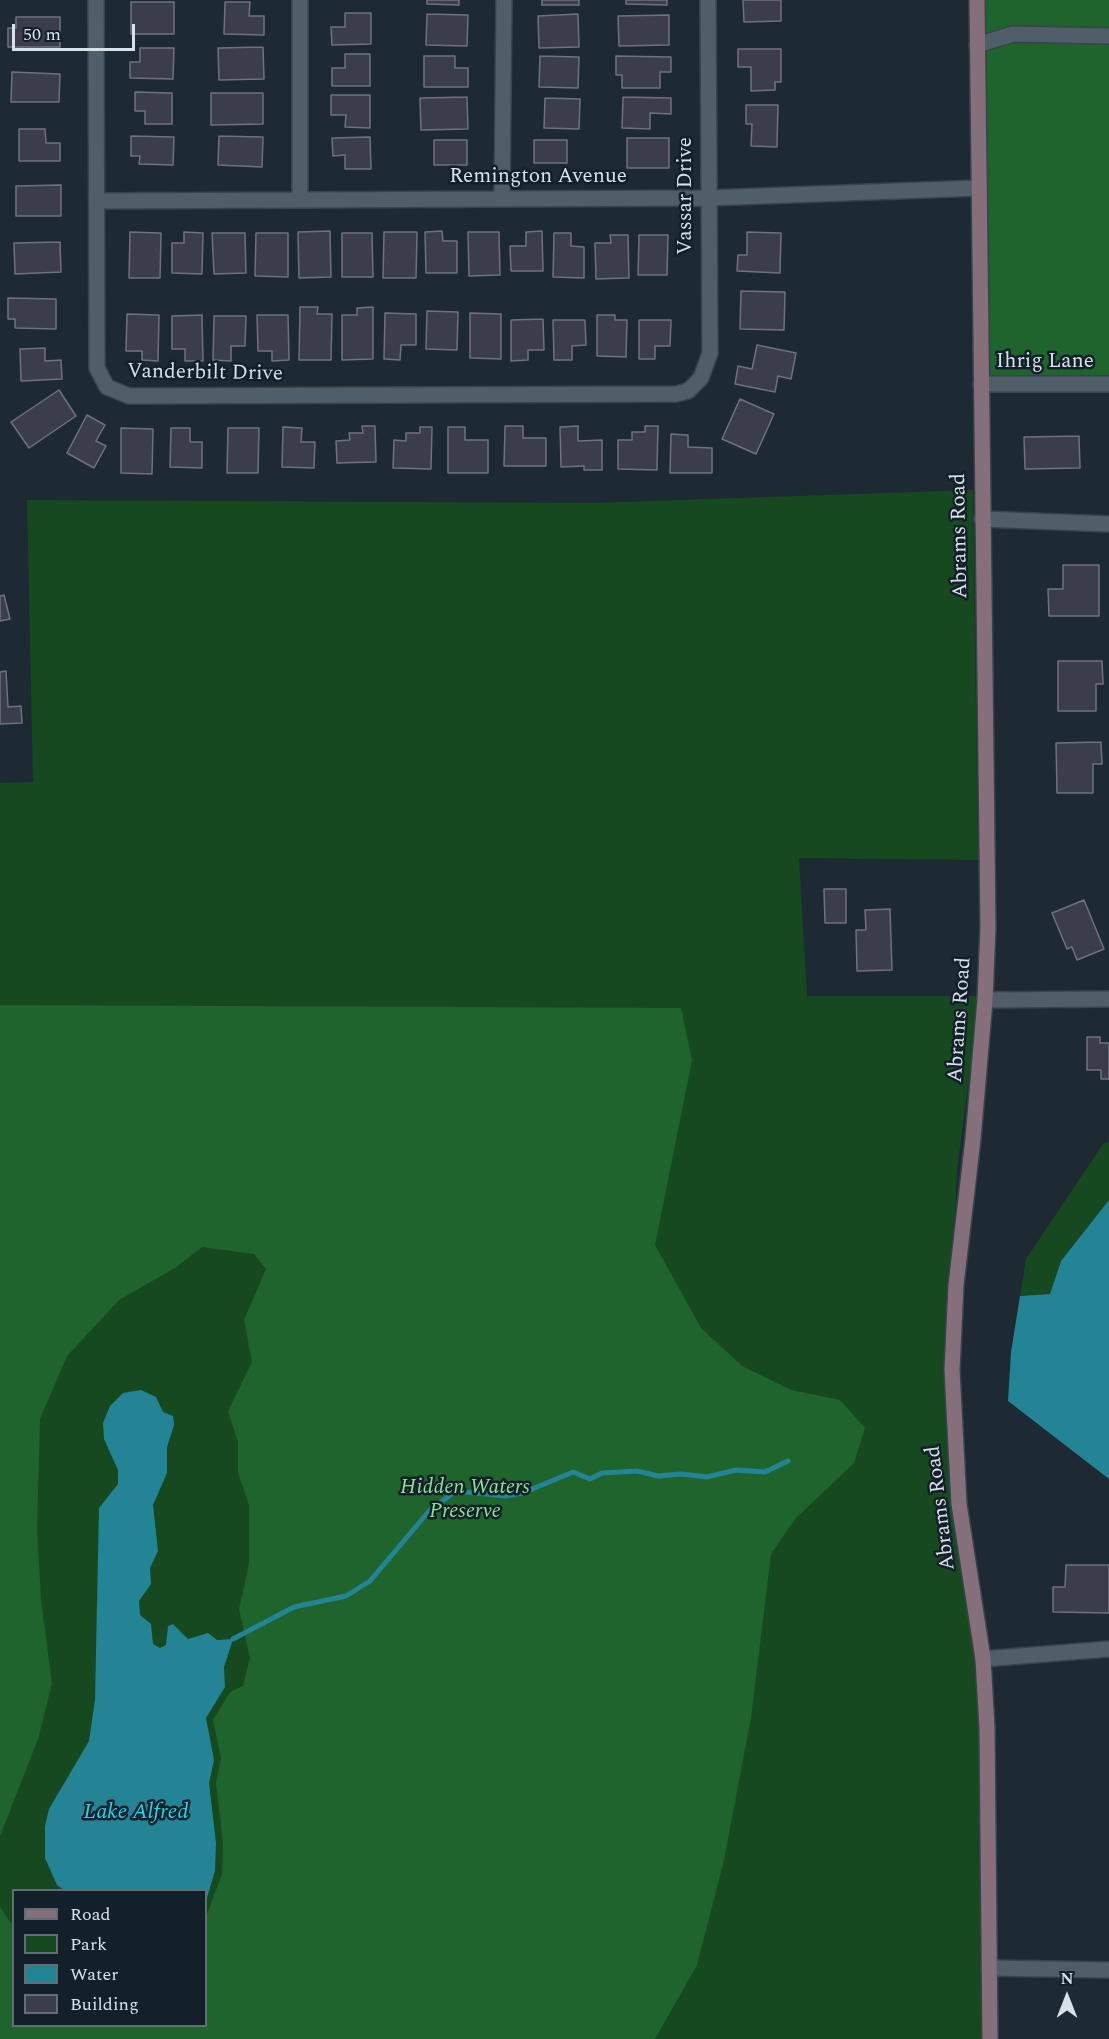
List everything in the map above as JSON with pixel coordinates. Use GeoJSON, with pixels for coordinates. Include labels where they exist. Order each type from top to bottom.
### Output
{"type":"FeatureCollection","features":[{"type":"Feature","properties":{"kind":"street","name":"Vanderbilt Drive"},"geometry":{"type":"LineString","coordinates":[[96,0],[97,368],[107,387],[117,394],[129,396],[676,394],[693,388]]}},
{"type":"Feature","properties":{"kind":"street"},"geometry":{"type":"LineString","coordinates":[[300,0],[300,200]]}},
{"type":"Feature","properties":{"kind":"street"},"geometry":{"type":"LineString","coordinates":[[501,199],[504,0]]}},
{"type":"Feature","properties":{"kind":"street","name":"Vassar Drive"},"geometry":{"type":"LineString","coordinates":[[693,388],[701,378],[710,353],[708,0]]}},
{"type":"Feature","properties":{"kind":"street","name":"Abrams Road"},"geometry":{"type":"LineString","coordinates":[[977,0],[988,927],[985,1000],[973,1139],[956,1285],[952,1370],[959,1504],[983,1659],[987,1728],[990,2039]]}},
{"type":"Feature","properties":{"kind":"street"},"geometry":{"type":"LineString","coordinates":[[977,45],[1013,34],[1109,36]]}},
{"type":"Feature","properties":{"kind":"street","name":"Remington Avenue"},"geometry":{"type":"LineString","coordinates":[[97,201],[708,198],[979,188]]}},
{"type":"Feature","properties":{"kind":"street","name":"Ihrig Lane"},"geometry":{"type":"LineString","coordinates":[[981,384],[1109,384]]}},
{"type":"Feature","properties":{"kind":"street"},"geometry":{"type":"LineString","coordinates":[[982,519],[1109,524]]}},
{"type":"Feature","properties":{"kind":"street"},"geometry":{"type":"LineString","coordinates":[[985,1000],[1109,999]]}},
{"type":"Feature","properties":{"kind":"street"},"geometry":{"type":"LineString","coordinates":[[983,1659],[1109,1649]]}},
{"type":"Feature","properties":{"kind":"street"},"geometry":{"type":"LineString","coordinates":[[990,1968],[1109,1970]]}},
{"type":"Feature","properties":{"kind":"green space"},"geometry":{"type":"Polygon","coordinates":[[[985,0],[1109,0],[1109,385],[989,387],[985,0]]]}},
{"type":"Feature","properties":{"kind":"green space","name":"Hidden Waters Preserve"},"geometry":{"type":"Polygon","coordinates":[[[973,490],[978,860],[799,858],[807,996],[977,996],[957,1170],[955,1217],[947,1284],[944,1369],[951,1505],[975,1660],[979,1728],[982,2039],[0,2039],[0,783],[33,782],[27,500],[592,503],[973,490]]]}},
{"type":"Feature","properties":{"kind":"green space","name":"Hidden Waters Preserve"},"geometry":{"type":"Polygon","coordinates":[[[0,1005],[681,1008],[692,1060],[655,1245],[701,1328],[742,1366],[791,1390],[840,1400],[865,1428],[854,1463],[795,1519],[771,1554],[751,1718],[724,1860],[697,1965],[655,2039],[0,2039],[0,1907],[12,1925],[12,2027],[207,2027],[207,1914],[222,1874],[223,1843],[216,1783],[221,1758],[213,1720],[230,1692],[243,1686],[250,1658],[239,1609],[249,1564],[249,1505],[238,1473],[238,1442],[228,1411],[252,1362],[244,1320],[266,1269],[254,1254],[202,1247],[175,1268],[119,1300],[67,1356],[40,1419],[37,1528],[41,1600],[52,1683],[38,1739],[0,1836],[0,1005]]]}},
{"type":"Feature","properties":{"kind":"green space"},"geometry":{"type":"Polygon","coordinates":[[[1109,1142],[1109,1200],[1061,1261],[1050,1294],[1020,1296],[1026,1259],[1103,1144],[1109,1142]]]}},
{"type":"Feature","properties":{"kind":"water"},"geometry":{"type":"Polygon","coordinates":[[[1109,1200],[1109,1479],[1008,1401],[1011,1352],[1020,1296],[1050,1294],[1061,1261],[1109,1200]]]}},
{"type":"Feature","properties":{"kind":"water","name":"Lake Alfred"},"geometry":{"type":"Polygon","coordinates":[[[141,1390],[156,1397],[163,1412],[173,1416],[174,1425],[167,1447],[167,1473],[153,1505],[158,1551],[150,1568],[151,1584],[139,1601],[140,1615],[151,1624],[153,1644],[160,1648],[166,1645],[168,1626],[173,1624],[188,1639],[208,1633],[217,1640],[233,1639],[224,1667],[225,1687],[206,1718],[214,1760],[209,1783],[216,1843],[215,1871],[207,1898],[207,1889],[63,1889],[57,1885],[45,1858],[45,1826],[49,1809],[89,1741],[95,1700],[99,1508],[118,1484],[118,1470],[104,1439],[103,1423],[110,1406],[123,1393],[141,1390]]]}},
{"type":"Feature","properties":{"kind":"building"},"geometry":{"type":"Polygon","coordinates":[[[427,0],[459,0],[459,5],[427,4],[427,0]]]}},
{"type":"Feature","properties":{"kind":"building"},"geometry":{"type":"Polygon","coordinates":[[[542,0],[579,0],[579,5],[542,5],[542,0]]]}},
{"type":"Feature","properties":{"kind":"building"},"geometry":{"type":"Polygon","coordinates":[[[626,0],[667,0],[667,5],[626,4],[626,0]]]}},
{"type":"Feature","properties":{"kind":"building"},"geometry":{"type":"Polygon","coordinates":[[[743,0],[781,0],[781,21],[744,22],[743,0]]]}},
{"type":"Feature","properties":{"kind":"building"},"geometry":{"type":"Polygon","coordinates":[[[131,2],[174,2],[174,34],[131,34],[131,2]]]}},
{"type":"Feature","properties":{"kind":"building"},"geometry":{"type":"Polygon","coordinates":[[[225,2],[250,2],[249,16],[264,16],[264,35],[224,34],[225,2]]]}},
{"type":"Feature","properties":{"kind":"building"},"geometry":{"type":"Polygon","coordinates":[[[345,13],[371,13],[371,44],[332,45],[331,27],[345,27],[345,13]]]}},
{"type":"Feature","properties":{"kind":"building"},"geometry":{"type":"Polygon","coordinates":[[[427,14],[468,15],[467,46],[426,45],[427,14]]]}},
{"type":"Feature","properties":{"kind":"building"},"geometry":{"type":"Polygon","coordinates":[[[578,14],[579,47],[539,48],[538,16],[578,14]]]}},
{"type":"Feature","properties":{"kind":"building"},"geometry":{"type":"Polygon","coordinates":[[[669,15],[669,45],[619,46],[618,16],[669,15]]]}},
{"type":"Feature","properties":{"kind":"building"},"geometry":{"type":"Polygon","coordinates":[[[16,17],[60,17],[60,47],[8,47],[8,28],[16,28],[16,17]]]}},
{"type":"Feature","properties":{"kind":"building"},"geometry":{"type":"Polygon","coordinates":[[[263,47],[264,79],[219,80],[218,48],[263,47]]]}},
{"type":"Feature","properties":{"kind":"building"},"geometry":{"type":"Polygon","coordinates":[[[140,48],[174,48],[173,79],[130,78],[130,62],[140,62],[140,48]]]}},
{"type":"Feature","properties":{"kind":"building"},"geometry":{"type":"Polygon","coordinates":[[[738,49],[781,49],[781,82],[775,82],[775,90],[751,91],[751,67],[738,67],[738,49]]]}},
{"type":"Feature","properties":{"kind":"building"},"geometry":{"type":"Polygon","coordinates":[[[345,54],[370,54],[370,86],[332,86],[332,68],[345,68],[345,54]]]}},
{"type":"Feature","properties":{"kind":"building"},"geometry":{"type":"Polygon","coordinates":[[[424,56],[455,56],[455,68],[468,68],[468,87],[424,87],[424,56]]]}},
{"type":"Feature","properties":{"kind":"building"},"geometry":{"type":"Polygon","coordinates":[[[540,56],[579,57],[578,88],[539,87],[540,56]]]}},
{"type":"Feature","properties":{"kind":"building"},"geometry":{"type":"Polygon","coordinates":[[[616,56],[671,57],[671,72],[660,72],[660,88],[622,88],[622,75],[616,75],[616,56]]]}},
{"type":"Feature","properties":{"kind":"building"},"geometry":{"type":"Polygon","coordinates":[[[12,72],[60,74],[59,102],[11,102],[12,72]]]}},
{"type":"Feature","properties":{"kind":"building"},"geometry":{"type":"Polygon","coordinates":[[[135,92],[172,93],[172,124],[145,124],[145,111],[135,111],[135,92]]]}},
{"type":"Feature","properties":{"kind":"building"},"geometry":{"type":"Polygon","coordinates":[[[211,93],[263,93],[263,124],[211,125],[211,93]]]}},
{"type":"Feature","properties":{"kind":"building"},"geometry":{"type":"Polygon","coordinates":[[[331,95],[370,95],[370,128],[345,127],[346,115],[331,115],[331,95]]]}},
{"type":"Feature","properties":{"kind":"building"},"geometry":{"type":"Polygon","coordinates":[[[467,97],[468,129],[421,130],[420,98],[467,97]]]}},
{"type":"Feature","properties":{"kind":"building"},"geometry":{"type":"Polygon","coordinates":[[[623,97],[671,98],[671,114],[650,113],[650,129],[622,128],[623,97]]]}},
{"type":"Feature","properties":{"kind":"building"},"geometry":{"type":"Polygon","coordinates":[[[545,98],[580,99],[579,129],[544,128],[545,98]]]}},
{"type":"Feature","properties":{"kind":"building"},"geometry":{"type":"Polygon","coordinates":[[[746,105],[778,105],[777,147],[751,146],[752,124],[746,124],[746,105]]]}},
{"type":"Feature","properties":{"kind":"building"},"geometry":{"type":"Polygon","coordinates":[[[19,129],[45,129],[46,143],[60,143],[60,161],[19,161],[19,129]]]}},
{"type":"Feature","properties":{"kind":"building"},"geometry":{"type":"Polygon","coordinates":[[[131,136],[174,137],[173,165],[139,164],[140,156],[131,156],[131,136]]]}},
{"type":"Feature","properties":{"kind":"building"},"geometry":{"type":"Polygon","coordinates":[[[219,136],[263,137],[262,167],[218,165],[219,136]]]}},
{"type":"Feature","properties":{"kind":"building"},"geometry":{"type":"Polygon","coordinates":[[[370,137],[371,169],[345,169],[345,155],[333,156],[332,138],[370,137]]]}},
{"type":"Feature","properties":{"kind":"building"},"geometry":{"type":"Polygon","coordinates":[[[627,138],[669,138],[669,168],[627,168],[627,138]]]}},
{"type":"Feature","properties":{"kind":"building"},"geometry":{"type":"Polygon","coordinates":[[[434,140],[467,140],[467,165],[434,165],[434,140]]]}},
{"type":"Feature","properties":{"kind":"building"},"geometry":{"type":"Polygon","coordinates":[[[534,140],[567,140],[567,163],[534,163],[534,140]]]}},
{"type":"Feature","properties":{"kind":"building"},"geometry":{"type":"Polygon","coordinates":[[[61,185],[61,216],[16,216],[16,186],[61,185]]]}},
{"type":"Feature","properties":{"kind":"building"},"geometry":{"type":"Polygon","coordinates":[[[330,231],[331,277],[299,278],[298,232],[330,231]]]}},
{"type":"Feature","properties":{"kind":"building"},"geometry":{"type":"Polygon","coordinates":[[[442,231],[443,241],[457,241],[457,273],[426,273],[425,232],[442,231]]]}},
{"type":"Feature","properties":{"kind":"building"},"geometry":{"type":"Polygon","coordinates":[[[542,231],[543,271],[511,271],[510,246],[526,246],[526,232],[542,231]]]}},
{"type":"Feature","properties":{"kind":"building"},"geometry":{"type":"Polygon","coordinates":[[[130,232],[161,233],[160,278],[129,278],[130,232]]]}},
{"type":"Feature","properties":{"kind":"building"},"geometry":{"type":"Polygon","coordinates":[[[184,232],[203,233],[202,274],[172,273],[172,243],[184,243],[184,232]]]}},
{"type":"Feature","properties":{"kind":"building"},"geometry":{"type":"Polygon","coordinates":[[[384,232],[417,232],[416,278],[383,278],[384,232]]]}},
{"type":"Feature","properties":{"kind":"building"},"geometry":{"type":"Polygon","coordinates":[[[468,232],[499,232],[500,275],[469,276],[468,232]]]}},
{"type":"Feature","properties":{"kind":"building"},"geometry":{"type":"Polygon","coordinates":[[[747,232],[781,233],[780,273],[737,271],[738,255],[747,255],[747,232]]]}},
{"type":"Feature","properties":{"kind":"building"},"geometry":{"type":"Polygon","coordinates":[[[212,233],[245,233],[246,273],[214,274],[212,233]]]}},
{"type":"Feature","properties":{"kind":"building"},"geometry":{"type":"Polygon","coordinates":[[[256,233],[288,233],[288,277],[255,276],[256,233]]]}},
{"type":"Feature","properties":{"kind":"building"},"geometry":{"type":"Polygon","coordinates":[[[342,233],[372,233],[373,277],[342,277],[342,233]]]}},
{"type":"Feature","properties":{"kind":"building"},"geometry":{"type":"Polygon","coordinates":[[[554,233],[571,233],[571,246],[584,247],[584,278],[553,277],[554,233]]]}},
{"type":"Feature","properties":{"kind":"building"},"geometry":{"type":"Polygon","coordinates":[[[610,235],[628,235],[629,278],[596,279],[595,243],[611,243],[610,235]]]}},
{"type":"Feature","properties":{"kind":"building"},"geometry":{"type":"Polygon","coordinates":[[[639,235],[668,235],[667,275],[638,275],[639,235]]]}},
{"type":"Feature","properties":{"kind":"building"},"geometry":{"type":"Polygon","coordinates":[[[60,242],[61,272],[15,274],[14,243],[60,242]]]}},
{"type":"Feature","properties":{"kind":"building"},"geometry":{"type":"Polygon","coordinates":[[[741,291],[785,292],[784,330],[740,329],[741,291]]]}},
{"type":"Feature","properties":{"kind":"building"},"geometry":{"type":"Polygon","coordinates":[[[8,298],[56,299],[56,329],[15,328],[15,319],[8,319],[8,298]]]}},
{"type":"Feature","properties":{"kind":"building"},"geometry":{"type":"Polygon","coordinates":[[[300,307],[318,307],[317,314],[332,314],[331,360],[299,360],[300,307]]]}},
{"type":"Feature","properties":{"kind":"building"},"geometry":{"type":"Polygon","coordinates":[[[373,307],[373,359],[342,360],[342,315],[357,315],[357,308],[373,307]]]}},
{"type":"Feature","properties":{"kind":"building"},"geometry":{"type":"Polygon","coordinates":[[[427,311],[458,312],[457,350],[426,349],[427,311]]]}},
{"type":"Feature","properties":{"kind":"building"},"geometry":{"type":"Polygon","coordinates":[[[385,313],[416,314],[416,345],[401,345],[400,360],[384,359],[385,313]]]}},
{"type":"Feature","properties":{"kind":"building"},"geometry":{"type":"Polygon","coordinates":[[[470,313],[501,314],[501,359],[470,358],[470,313]]]}},
{"type":"Feature","properties":{"kind":"building"},"geometry":{"type":"Polygon","coordinates":[[[127,314],[159,315],[158,361],[142,360],[142,351],[126,351],[127,314]]]}},
{"type":"Feature","properties":{"kind":"building"},"geometry":{"type":"Polygon","coordinates":[[[202,315],[203,361],[185,361],[185,349],[172,349],[172,316],[202,315]]]}},
{"type":"Feature","properties":{"kind":"building"},"geometry":{"type":"Polygon","coordinates":[[[257,315],[288,315],[289,360],[272,361],[272,351],[258,351],[257,315]]]}},
{"type":"Feature","properties":{"kind":"building"},"geometry":{"type":"Polygon","coordinates":[[[597,315],[615,315],[615,320],[627,320],[626,357],[597,356],[597,315]]]}},
{"type":"Feature","properties":{"kind":"building"},"geometry":{"type":"Polygon","coordinates":[[[214,316],[246,316],[245,346],[231,346],[231,361],[213,360],[214,316]]]}},
{"type":"Feature","properties":{"kind":"building"},"geometry":{"type":"Polygon","coordinates":[[[543,319],[544,350],[528,350],[528,360],[511,361],[511,320],[543,319]]]}},
{"type":"Feature","properties":{"kind":"building"},"geometry":{"type":"Polygon","coordinates":[[[553,320],[585,320],[586,345],[572,346],[572,360],[554,360],[553,320]]]}},
{"type":"Feature","properties":{"kind":"building"},"geometry":{"type":"Polygon","coordinates":[[[639,320],[671,320],[670,346],[655,346],[655,359],[639,359],[639,320]]]}},
{"type":"Feature","properties":{"kind":"building"},"geometry":{"type":"Polygon","coordinates":[[[757,345],[796,353],[791,379],[778,376],[775,392],[735,384],[738,366],[752,369],[757,345]]]}},
{"type":"Feature","properties":{"kind":"building"},"geometry":{"type":"Polygon","coordinates":[[[45,348],[45,361],[61,360],[62,379],[21,381],[20,349],[45,348]]]}},
{"type":"Feature","properties":{"kind":"building"},"geometry":{"type":"Polygon","coordinates":[[[59,390],[76,416],[29,448],[11,422],[59,390]]]}},
{"type":"Feature","properties":{"kind":"building"},"geometry":{"type":"Polygon","coordinates":[[[740,399],[774,414],[756,454],[722,439],[740,399]]]}},
{"type":"Feature","properties":{"kind":"building"},"geometry":{"type":"Polygon","coordinates":[[[87,415],[105,425],[96,441],[106,446],[94,468],[67,453],[87,415]]]}},
{"type":"Feature","properties":{"kind":"building"},"geometry":{"type":"Polygon","coordinates":[[[362,426],[375,426],[376,462],[337,463],[336,441],[350,440],[349,433],[363,433],[362,426]]]}},
{"type":"Feature","properties":{"kind":"building"},"geometry":{"type":"Polygon","coordinates":[[[505,426],[523,426],[523,438],[546,438],[546,466],[504,466],[505,426]]]}},
{"type":"Feature","properties":{"kind":"building"},"geometry":{"type":"Polygon","coordinates":[[[578,426],[578,441],[602,440],[602,470],[584,470],[584,466],[561,467],[560,427],[578,426]]]}},
{"type":"Feature","properties":{"kind":"building"},"geometry":{"type":"Polygon","coordinates":[[[645,426],[658,426],[657,470],[618,469],[618,440],[632,440],[632,432],[645,432],[645,426]]]}},
{"type":"Feature","properties":{"kind":"building"},"geometry":{"type":"Polygon","coordinates":[[[283,427],[302,428],[301,442],[315,442],[314,468],[282,467],[283,427]]]}},
{"type":"Feature","properties":{"kind":"building"},"geometry":{"type":"Polygon","coordinates":[[[420,427],[432,427],[431,469],[393,468],[394,440],[406,441],[406,433],[420,433],[420,427]]]}},
{"type":"Feature","properties":{"kind":"building"},"geometry":{"type":"Polygon","coordinates":[[[448,427],[465,427],[465,440],[488,440],[488,473],[448,473],[448,427]]]}},
{"type":"Feature","properties":{"kind":"building"},"geometry":{"type":"Polygon","coordinates":[[[121,428],[153,429],[152,474],[121,473],[121,428]]]}},
{"type":"Feature","properties":{"kind":"building"},"geometry":{"type":"Polygon","coordinates":[[[171,428],[190,428],[190,442],[202,442],[202,468],[170,467],[171,428]]]}},
{"type":"Feature","properties":{"kind":"building"},"geometry":{"type":"Polygon","coordinates":[[[228,428],[259,428],[258,473],[227,473],[228,428]]]}},
{"type":"Feature","properties":{"kind":"building"},"geometry":{"type":"Polygon","coordinates":[[[671,434],[688,435],[688,447],[712,448],[712,473],[670,473],[671,434]]]}},
{"type":"Feature","properties":{"kind":"building"},"geometry":{"type":"Polygon","coordinates":[[[1079,436],[1080,468],[1025,469],[1024,437],[1079,436]]]}},
{"type":"Feature","properties":{"kind":"building"},"geometry":{"type":"Polygon","coordinates":[[[1063,565],[1099,565],[1099,616],[1049,616],[1048,589],[1063,589],[1063,565]]]}},
{"type":"Feature","properties":{"kind":"building"},"geometry":{"type":"Polygon","coordinates":[[[4,595],[10,619],[0,621],[0,596],[4,595]]]}},
{"type":"Feature","properties":{"kind":"building"},"geometry":{"type":"Polygon","coordinates":[[[1058,661],[1102,661],[1103,684],[1096,684],[1096,711],[1058,711],[1058,661]]]}},
{"type":"Feature","properties":{"kind":"building"},"geometry":{"type":"Polygon","coordinates":[[[6,671],[8,707],[21,706],[22,723],[0,724],[0,672],[6,671]]]}},
{"type":"Feature","properties":{"kind":"building"},"geometry":{"type":"Polygon","coordinates":[[[1101,742],[1102,764],[1093,764],[1093,793],[1057,793],[1056,743],[1101,742]]]}},
{"type":"Feature","properties":{"kind":"building"},"geometry":{"type":"Polygon","coordinates":[[[824,889],[846,889],[846,923],[825,923],[824,889]]]}},
{"type":"Feature","properties":{"kind":"building"},"geometry":{"type":"Polygon","coordinates":[[[1084,900],[1104,949],[1077,960],[1072,947],[1067,949],[1052,913],[1084,900]]]}},
{"type":"Feature","properties":{"kind":"building"},"geometry":{"type":"Polygon","coordinates":[[[890,909],[892,970],[857,971],[856,930],[866,930],[865,910],[890,909]]]}},
{"type":"Feature","properties":{"kind":"building"},"geometry":{"type":"Polygon","coordinates":[[[1087,1037],[1100,1037],[1100,1043],[1109,1043],[1109,1079],[1101,1079],[1101,1070],[1087,1070],[1087,1037]]]}},
{"type":"Feature","properties":{"kind":"building"},"geometry":{"type":"Polygon","coordinates":[[[1066,1565],[1109,1565],[1109,1613],[1053,1612],[1053,1587],[1065,1587],[1066,1565]]]}},
{"type":"Feature","properties":{"kind":"waterway"},"geometry":{"type":"LineString","coordinates":[[233,1639],[294,1607],[346,1596],[370,1581],[429,1511],[456,1491],[505,1496],[523,1493],[573,1472],[590,1479],[602,1473],[637,1471],[658,1476],[681,1474],[707,1477],[736,1470],[765,1472],[788,1461]]}}]}
